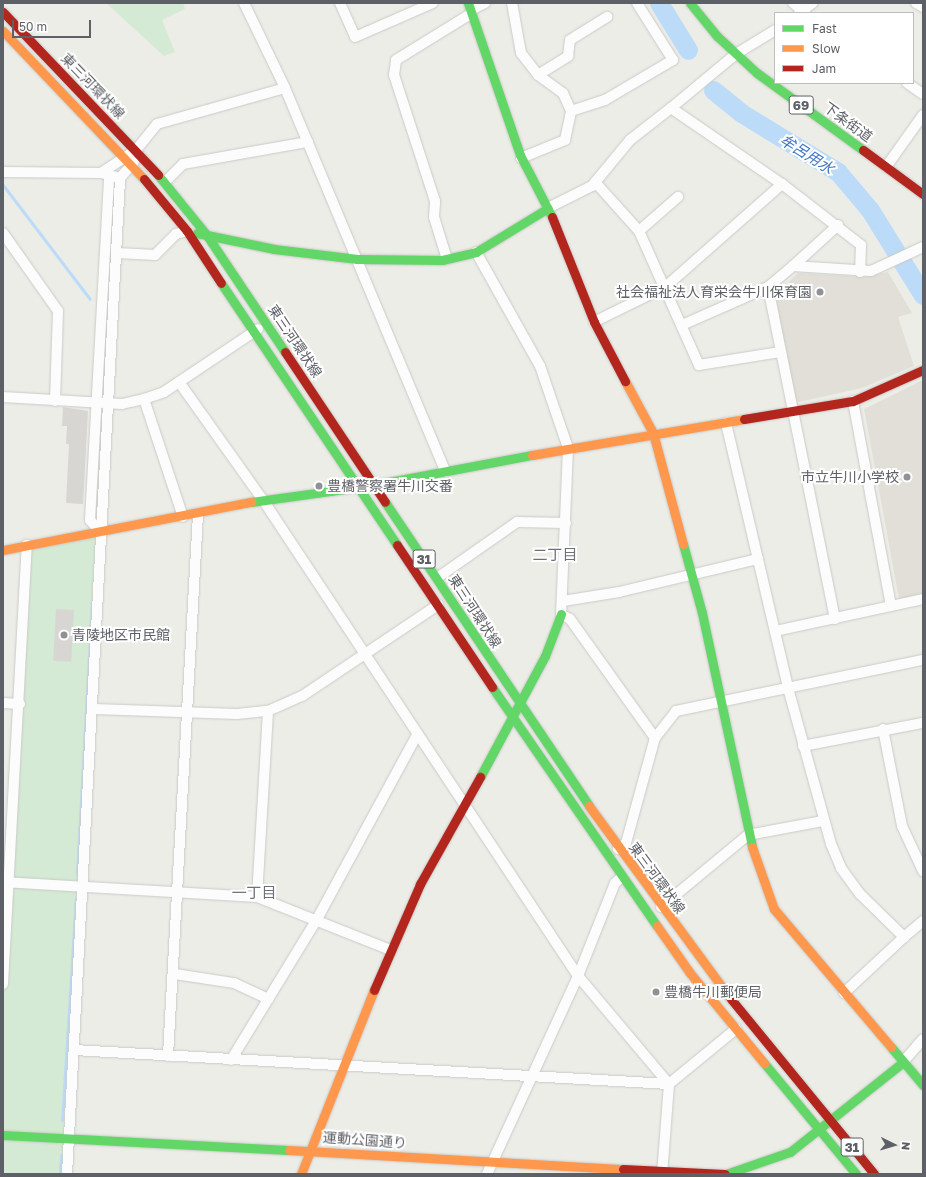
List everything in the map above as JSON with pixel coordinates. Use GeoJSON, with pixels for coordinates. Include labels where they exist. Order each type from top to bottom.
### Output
{"type":"FeatureCollection","features":[{"type":"Feature","properties":{"kind":"street"},"geometry":{"type":"LineString","coordinates":[[244,3],[285,88],[446,472]]}},
{"type":"Feature","properties":{"kind":"street"},"geometry":{"type":"LineString","coordinates":[[340,3],[355,37],[433,3]]}},
{"type":"Feature","properties":{"kind":"street"},"geometry":{"type":"LineString","coordinates":[[447,259],[434,218],[435,201],[394,75],[396,60],[470,9],[485,3]]}},
{"type":"Feature","properties":{"kind":"street"},"geometry":{"type":"LineString","coordinates":[[512,3],[521,53],[538,76],[563,93],[571,112],[565,140],[521,158]]}},
{"type":"Feature","properties":{"kind":"street"},"geometry":{"type":"LineString","coordinates":[[571,112],[605,100],[673,60],[637,3]]}},
{"type":"Feature","properties":{"kind":"street","name":"下条街道"},"geometry":{"type":"LineString","coordinates":[[690,3],[736,54],[774,83]]}},
{"type":"Feature","properties":{"kind":"street"},"geometry":{"type":"LineString","coordinates":[[799,9],[813,3]]}},
{"type":"Feature","properties":{"kind":"street"},"geometry":{"type":"LineString","coordinates":[[916,3],[923,7]]}},
{"type":"Feature","properties":{"kind":"street"},"geometry":{"type":"LineString","coordinates":[[470,9],[521,158],[548,208],[594,322],[653,433],[693,576],[748,835],[774,909],[923,1085]]}},
{"type":"Feature","properties":{"kind":"street","name":"東三河環状線"},"geometry":{"type":"LineString","coordinates":[[3,12],[136,150],[165,182],[206,234],[618,849],[661,907],[829,1121],[874,1174]]}},
{"type":"Feature","properties":{"kind":"street"},"geometry":{"type":"LineString","coordinates":[[538,76],[568,56],[570,40],[607,17]]}},
{"type":"Feature","properties":{"kind":"street","name":"東三河環状線"},"geometry":{"type":"LineString","coordinates":[[3,31],[133,166],[187,231],[255,330],[513,718],[690,973],[818,1130],[856,1174]]}},
{"type":"Feature","properties":{"kind":"street"},"geometry":{"type":"LineString","coordinates":[[116,252],[155,255],[176,234],[187,231],[274,249],[357,259],[447,259],[476,252],[548,208],[596,182],[630,140],[736,54],[774,31]]}},
{"type":"Feature","properties":{"kind":"street","name":"下条街道"},"geometry":{"type":"LineString","coordinates":[[776,84],[923,194]]}},
{"type":"Feature","properties":{"kind":"street"},"geometry":{"type":"LineString","coordinates":[[908,84],[923,94]]}},
{"type":"Feature","properties":{"kind":"street"},"geometry":{"type":"LineString","coordinates":[[101,533],[90,520],[105,174],[136,150],[157,124],[285,88]]}},
{"type":"Feature","properties":{"kind":"street"},"geometry":{"type":"LineString","coordinates":[[671,108],[782,184],[838,225],[861,245],[860,272]]}},
{"type":"Feature","properties":{"kind":"street"},"geometry":{"type":"LineString","coordinates":[[886,167],[923,115]]}},
{"type":"Feature","properties":{"kind":"street"},"geometry":{"type":"LineString","coordinates":[[165,182],[182,164],[308,142]]}},
{"type":"Feature","properties":{"kind":"street"},"geometry":{"type":"LineString","coordinates":[[67,1174],[94,709],[101,533],[120,178],[133,166],[136,150]]}},
{"type":"Feature","properties":{"kind":"street"},"geometry":{"type":"LineString","coordinates":[[3,172],[105,174],[120,178]]}},
{"type":"Feature","properties":{"kind":"street"},"geometry":{"type":"LineString","coordinates":[[596,182],[639,232],[699,365],[780,352]]}},
{"type":"Feature","properties":{"kind":"street"},"geometry":{"type":"LineString","coordinates":[[594,322],[665,287],[782,184]]}},
{"type":"Feature","properties":{"kind":"street"},"geometry":{"type":"LineString","coordinates":[[639,232],[678,197]]}},
{"type":"Feature","properties":{"kind":"street"},"geometry":{"type":"LineString","coordinates":[[682,325],[768,287],[838,225]]}},
{"type":"Feature","properties":{"kind":"street"},"geometry":{"type":"LineString","coordinates":[[3,233],[58,311],[55,401]]}},
{"type":"Feature","properties":{"kind":"street"},"geometry":{"type":"LineString","coordinates":[[793,266],[860,272],[891,262],[923,247]]}},
{"type":"Feature","properties":{"kind":"street"},"geometry":{"type":"LineString","coordinates":[[301,1174],[341,1066],[390,950],[464,804],[513,718],[561,614],[563,601],[568,448],[540,366],[476,252]]}},
{"type":"Feature","properties":{"kind":"street"},"geometry":{"type":"LineString","coordinates":[[768,287],[792,412],[835,619]]}},
{"type":"Feature","properties":{"kind":"street"},"geometry":{"type":"LineString","coordinates":[[3,397],[95,403],[144,399],[179,382],[266,323]]}},
{"type":"Feature","properties":{"kind":"street"},"geometry":{"type":"LineString","coordinates":[[3,550],[198,515],[263,500],[373,485],[653,433],[726,423],[853,401],[923,370]]}},
{"type":"Feature","properties":{"kind":"street"},"geometry":{"type":"LineString","coordinates":[[179,382],[263,500],[363,657],[416,737],[464,804],[578,976],[669,1084],[662,1172]]}},
{"type":"Feature","properties":{"kind":"street"},"geometry":{"type":"LineString","coordinates":[[144,399],[183,517]]}},
{"type":"Feature","properties":{"kind":"street"},"geometry":{"type":"LineString","coordinates":[[853,401],[891,606]]}},
{"type":"Feature","properties":{"kind":"street"},"geometry":{"type":"LineString","coordinates":[[726,423],[788,688],[823,821],[841,868],[860,894],[904,937]]}},
{"type":"Feature","properties":{"kind":"street"},"geometry":{"type":"LineString","coordinates":[[168,1056],[176,974],[198,515]]}},
{"type":"Feature","properties":{"kind":"street"},"geometry":{"type":"LineString","coordinates":[[436,578],[517,522],[566,523]]}},
{"type":"Feature","properties":{"kind":"street"},"geometry":{"type":"LineString","coordinates":[[3,984],[6,882],[20,704],[27,545]]}},
{"type":"Feature","properties":{"kind":"street"},"geometry":{"type":"LineString","coordinates":[[563,601],[693,576],[758,559]]}},
{"type":"Feature","properties":{"kind":"street"},"geometry":{"type":"LineString","coordinates":[[775,632],[923,599]]}},
{"type":"Feature","properties":{"kind":"street"},"geometry":{"type":"LineString","coordinates":[[94,709],[188,713],[268,711],[302,696],[363,657],[438,605]]}},
{"type":"Feature","properties":{"kind":"street"},"geometry":{"type":"LineString","coordinates":[[561,614],[570,619],[655,738]]}},
{"type":"Feature","properties":{"kind":"street"},"geometry":{"type":"LineString","coordinates":[[618,849],[626,844],[655,738],[676,711],[721,704],[788,688],[923,660]]}},
{"type":"Feature","properties":{"kind":"street"},"geometry":{"type":"LineString","coordinates":[[3,703],[20,704]]}},
{"type":"Feature","properties":{"kind":"street"},"geometry":{"type":"LineString","coordinates":[[257,897],[268,711]]}},
{"type":"Feature","properties":{"kind":"street"},"geometry":{"type":"LineString","coordinates":[[803,746],[883,729],[923,723]]}},
{"type":"Feature","properties":{"kind":"street"},"geometry":{"type":"LineString","coordinates":[[883,729],[902,826],[923,871]]}},
{"type":"Feature","properties":{"kind":"street"},"geometry":{"type":"LineString","coordinates":[[231,1060],[316,921],[416,737]]}},
{"type":"Feature","properties":{"kind":"street"},"geometry":{"type":"LineString","coordinates":[[661,907],[748,835],[823,821]]}},
{"type":"Feature","properties":{"kind":"street"},"geometry":{"type":"LineString","coordinates":[[487,1174],[578,976],[615,883],[622,877]]}},
{"type":"Feature","properties":{"kind":"street"},"geometry":{"type":"LineString","coordinates":[[6,882],[179,894],[257,897],[390,950]]}},
{"type":"Feature","properties":{"kind":"street"},"geometry":{"type":"LineString","coordinates":[[844,993],[923,921]]}},
{"type":"Feature","properties":{"kind":"street"},"geometry":{"type":"LineString","coordinates":[[176,974],[234,983],[268,998]]}},
{"type":"Feature","properties":{"kind":"street"},"geometry":{"type":"LineString","coordinates":[[74,1050],[669,1084],[736,1030]]}},
{"type":"Feature","properties":{"kind":"street"},"geometry":{"type":"LineString","coordinates":[[903,1062],[923,1039]]}},
{"type":"Feature","properties":{"kind":"street"},"geometry":{"type":"LineString","coordinates":[[903,1062],[923,1051]]}},
{"type":"Feature","properties":{"kind":"street","name":"運動公園通り"},"geometry":{"type":"LineString","coordinates":[[3,1135],[309,1149],[492,1163],[662,1172],[725,1174],[742,1173],[790,1152],[903,1062]]}},
{"type":"Feature","properties":{"kind":"shaded area"},"geometry":{"type":"Polygon","coordinates":[[[888,272],[912,313],[898,317],[914,366],[862,388],[799,402],[794,399],[775,295],[798,273],[864,277],[888,272]]]}},
{"type":"Feature","properties":{"kind":"shaded area"},"geometry":{"type":"Polygon","coordinates":[[[923,380],[923,593],[899,599],[864,409],[923,380]]]}},
{"type":"Feature","properties":{"kind":"green space"},"geometry":{"type":"Polygon","coordinates":[[[106,3],[183,3],[185,9],[162,20],[175,52],[164,56],[106,3]]]}},
{"type":"Feature","properties":{"kind":"green space"},"geometry":{"type":"Polygon","coordinates":[[[101,533],[67,1174],[3,1174],[3,984],[27,545],[101,533]]]}},
{"type":"Feature","properties":{"kind":"building"},"geometry":{"type":"Polygon","coordinates":[[[63,407],[88,411],[83,504],[66,503],[69,444],[66,444],[67,426],[62,426],[63,407]]]}},
{"type":"Feature","properties":{"kind":"building","name":"青陵地区市民館"},"geometry":{"type":"Polygon","coordinates":[[[56,609],[74,610],[71,662],[53,661],[56,609]]]}},
{"type":"Feature","properties":{"kind":"waterway","name":"牟呂用水"},"geometry":{"type":"LineString","coordinates":[[659,3],[688,50]]}},
{"type":"Feature","properties":{"kind":"waterway","name":"牟呂用水"},"geometry":{"type":"LineString","coordinates":[[713,90],[743,114],[838,172],[870,210],[923,295]]}},
{"type":"Feature","properties":{"kind":"waterway"},"geometry":{"type":"LineString","coordinates":[[3,185],[90,299]]}},
{"type":"Feature","properties":{"kind":"waterway"},"geometry":{"type":"LineString","coordinates":[[77,874],[92,602]]}},
{"type":"Feature","properties":{"kind":"waterway"},"geometry":{"type":"LineString","coordinates":[[62,1120],[76,898]]}},
{"type":"Feature","properties":{"kind":"waterway"},"geometry":{"type":"LineString","coordinates":[[60,1174],[61,1155]]}},
{"type":"Feature","properties":{"kind":"traffic: fast"},"geometry":{"type":"LineString","coordinates":[[468,3],[520,155],[552,217]]}},
{"type":"Feature","properties":{"kind":"traffic: fast"},"geometry":{"type":"LineString","coordinates":[[690,3],[717,36],[757,73],[863,150]]}},
{"type":"Feature","properties":{"kind":"traffic: fast"},"geometry":{"type":"LineString","coordinates":[[158,175],[206,234],[285,352]]}},
{"type":"Feature","properties":{"kind":"traffic: fast"},"geometry":{"type":"LineString","coordinates":[[197,233],[274,249],[357,259],[442,260],[476,252],[548,208]]}},
{"type":"Feature","properties":{"kind":"traffic: fast"},"geometry":{"type":"LineString","coordinates":[[221,283],[397,545]]}},
{"type":"Feature","properties":{"kind":"traffic: fast"},"geometry":{"type":"LineString","coordinates":[[251,502],[373,485],[532,455]]}},
{"type":"Feature","properties":{"kind":"traffic: fast"},"geometry":{"type":"LineString","coordinates":[[385,502],[589,806]]}},
{"type":"Feature","properties":{"kind":"traffic: fast"},"geometry":{"type":"LineString","coordinates":[[683,544],[702,613],[752,847]]}},
{"type":"Feature","properties":{"kind":"traffic: fast"},"geometry":{"type":"LineString","coordinates":[[480,777],[545,656],[561,614]]}},
{"type":"Feature","properties":{"kind":"traffic: fast"},"geometry":{"type":"LineString","coordinates":[[492,687],[657,926]]}},
{"type":"Feature","properties":{"kind":"traffic: fast"},"geometry":{"type":"LineString","coordinates":[[891,1047],[923,1085]]}},
{"type":"Feature","properties":{"kind":"traffic: fast"},"geometry":{"type":"LineString","coordinates":[[726,1174],[790,1152],[903,1062]]}},
{"type":"Feature","properties":{"kind":"traffic: fast"},"geometry":{"type":"LineString","coordinates":[[764,1063],[856,1174]]}},
{"type":"Feature","properties":{"kind":"traffic: fast"},"geometry":{"type":"LineString","coordinates":[[3,1135],[289,1150]]}},
{"type":"Feature","properties":{"kind":"traffic: slow"},"geometry":{"type":"LineString","coordinates":[[3,31],[144,179]]}},
{"type":"Feature","properties":{"kind":"traffic: slow"},"geometry":{"type":"LineString","coordinates":[[625,381],[653,433],[683,544]]}},
{"type":"Feature","properties":{"kind":"traffic: slow"},"geometry":{"type":"LineString","coordinates":[[532,455],[744,419]]}},
{"type":"Feature","properties":{"kind":"traffic: slow"},"geometry":{"type":"LineString","coordinates":[[3,550],[251,502]]}},
{"type":"Feature","properties":{"kind":"traffic: slow"},"geometry":{"type":"LineString","coordinates":[[589,806],[731,999]]}},
{"type":"Feature","properties":{"kind":"traffic: slow"},"geometry":{"type":"LineString","coordinates":[[752,847],[774,909],[891,1047]]}},
{"type":"Feature","properties":{"kind":"traffic: slow"},"geometry":{"type":"LineString","coordinates":[[657,926],[690,973],[764,1063]]}},
{"type":"Feature","properties":{"kind":"traffic: slow"},"geometry":{"type":"LineString","coordinates":[[301,1174],[374,990]]}},
{"type":"Feature","properties":{"kind":"traffic: slow"},"geometry":{"type":"LineString","coordinates":[[289,1150],[623,1169]]}},
{"type":"Feature","properties":{"kind":"traffic: jam"},"geometry":{"type":"LineString","coordinates":[[3,12],[158,175]]}},
{"type":"Feature","properties":{"kind":"traffic: jam"},"geometry":{"type":"LineString","coordinates":[[863,150],[923,194]]}},
{"type":"Feature","properties":{"kind":"traffic: jam"},"geometry":{"type":"LineString","coordinates":[[144,179],[187,231],[221,283]]}},
{"type":"Feature","properties":{"kind":"traffic: jam"},"geometry":{"type":"LineString","coordinates":[[552,217],[594,322],[625,381]]}},
{"type":"Feature","properties":{"kind":"traffic: jam"},"geometry":{"type":"LineString","coordinates":[[285,352],[385,502]]}},
{"type":"Feature","properties":{"kind":"traffic: jam"},"geometry":{"type":"LineString","coordinates":[[744,419],[853,401],[923,370]]}},
{"type":"Feature","properties":{"kind":"traffic: jam"},"geometry":{"type":"LineString","coordinates":[[397,545],[492,687]]}},
{"type":"Feature","properties":{"kind":"traffic: jam"},"geometry":{"type":"LineString","coordinates":[[374,990],[420,884],[480,777]]}},
{"type":"Feature","properties":{"kind":"traffic: jam"},"geometry":{"type":"LineString","coordinates":[[731,999],[874,1174]]}},
{"type":"Feature","properties":{"kind":"traffic: jam"},"geometry":{"type":"LineString","coordinates":[[623,1169],[725,1174]]}},
{"type":"Feature","properties":{"kind":"place","name":"社会福祉法人育栄会牛川保育園"},"geometry":{"type":"Point","coordinates":[820,292]}},
{"type":"Feature","properties":{"kind":"place","name":"市立牛川小学校"},"geometry":{"type":"Point","coordinates":[907,477]}},
{"type":"Feature","properties":{"kind":"place","name":"豊橋警察署牛川交番"},"geometry":{"type":"Point","coordinates":[319,486]}},
{"type":"Feature","properties":{"kind":"place","name":"青陵地区市民館"},"geometry":{"type":"Point","coordinates":[64,635]}},
{"type":"Feature","properties":{"kind":"place","name":"豊橋牛川郵便局"},"geometry":{"type":"Point","coordinates":[656,992]}},
{"type":"Feature","properties":{"kind":"district","name":"二丁目"},"geometry":{"type":"Point","coordinates":[555,555]}},
{"type":"Feature","properties":{"kind":"district","name":"一丁目"},"geometry":{"type":"Point","coordinates":[254,893]}}]}
